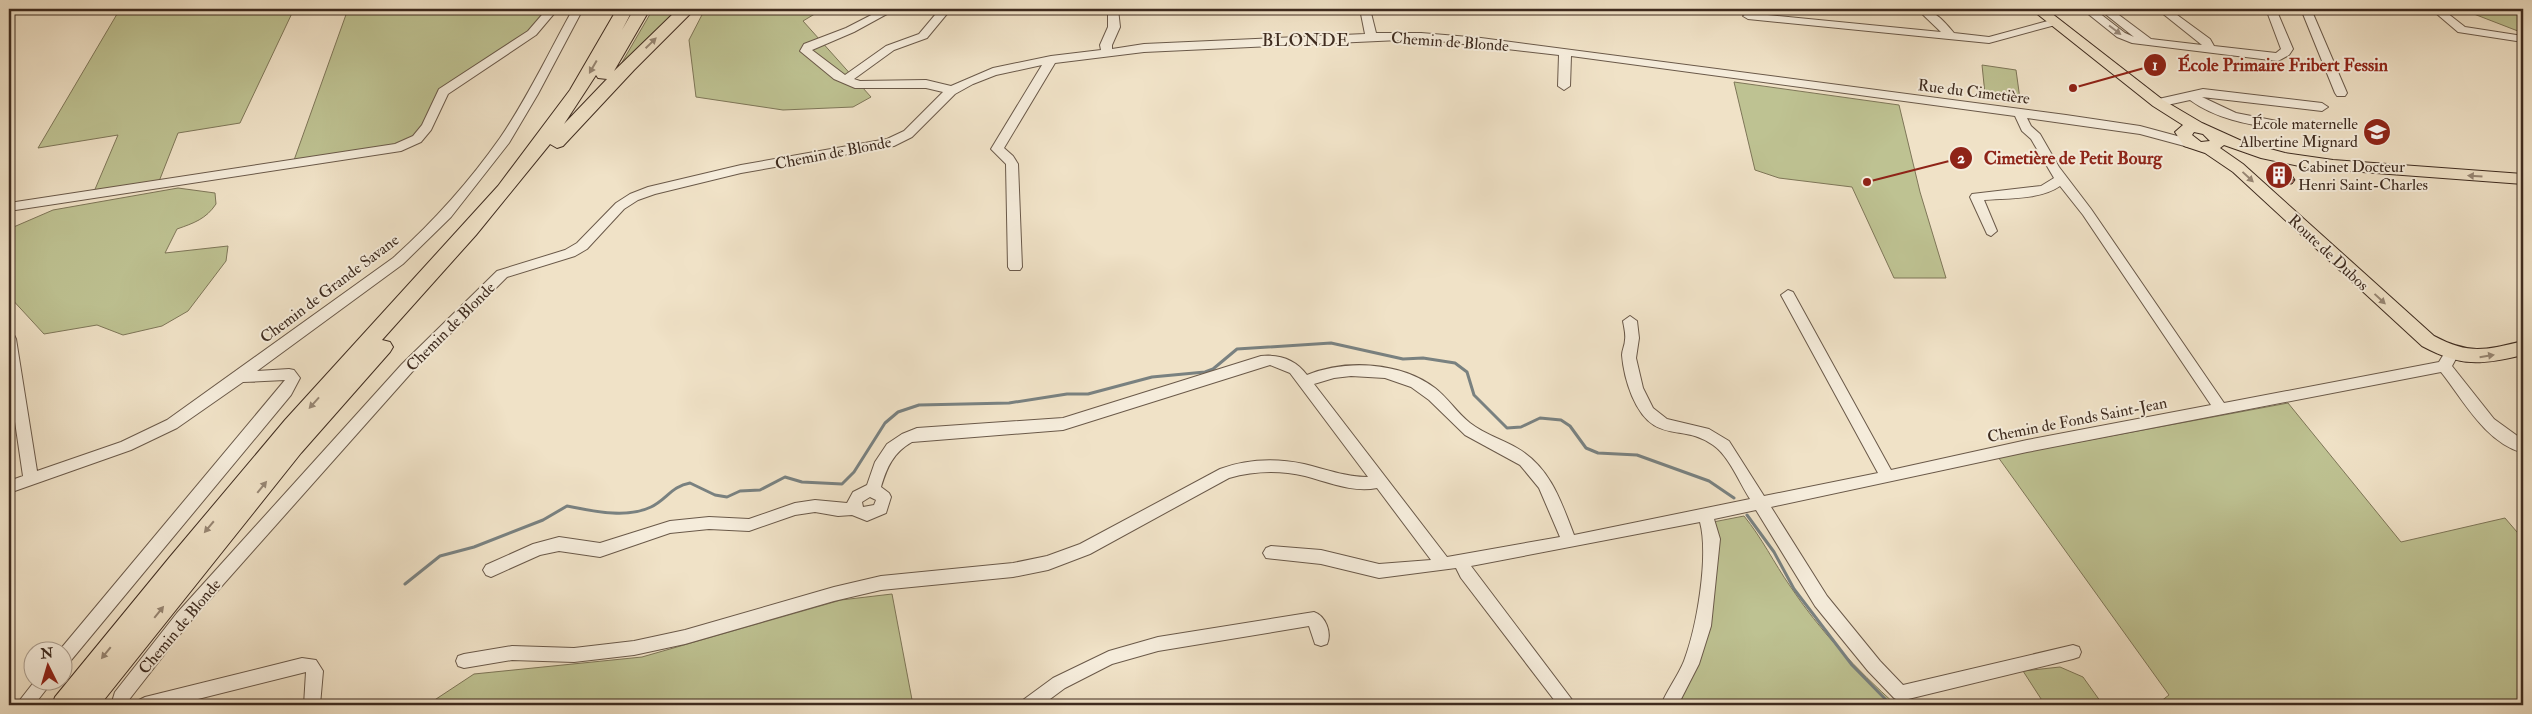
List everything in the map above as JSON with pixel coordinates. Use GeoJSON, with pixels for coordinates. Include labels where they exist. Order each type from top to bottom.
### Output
{"type":"FeatureCollection","features":[{"type":"Feature","properties":{"kind":"highway"},"geometry":{"type":"LineString","coordinates":[[613,46],[610,23],[617,9]]}},
{"type":"Feature","properties":{"kind":"highway"},"geometry":{"type":"LineString","coordinates":[[557,142],[613,46],[625,9]]}},
{"type":"Feature","properties":{"kind":"highway"},"geometry":{"type":"LineString","coordinates":[[64,705],[292,426],[476,224],[642,9]]}},
{"type":"Feature","properties":{"kind":"highway"},"geometry":{"type":"LineString","coordinates":[[613,46],[648,9]]}},
{"type":"Feature","properties":{"kind":"highway"},"geometry":{"type":"LineString","coordinates":[[85,705],[294,447],[476,242],[557,142],[628,66],[687,9]]}},
{"type":"Feature","properties":{"kind":"main road"},"geometry":{"type":"LineString","coordinates":[[2038,9],[2158,103],[2189,133],[2212,142],[2235,145],[2264,153],[2326,165],[2523,179]]}},
{"type":"Feature","properties":{"kind":"main road","name":"Route de Dubos"},"geometry":{"type":"LineString","coordinates":[[2212,142],[2447,360]]}},
{"type":"Feature","properties":{"kind":"main road"},"geometry":{"type":"LineString","coordinates":[[2447,360],[2488,356],[2523,348]]}},
{"type":"Feature","properties":{"kind":"street"},"geometry":{"type":"LineString","coordinates":[[9,206],[396,148],[417,140],[427,127],[442,92],[532,34],[553,9]]}},
{"type":"Feature","properties":{"kind":"street","name":"Chemin de Grande Savane"},"geometry":{"type":"LineString","coordinates":[[9,488],[31,478],[148,437],[201,405],[398,261],[423,239],[464,192],[516,123],[578,9]]}},
{"type":"Feature","properties":{"kind":"street"},"geometry":{"type":"LineString","coordinates":[[891,9],[806,49],[808,54],[845,80],[865,86],[926,84],[940,86],[950,92]]}},
{"type":"Feature","properties":{"kind":"street"},"geometry":{"type":"LineString","coordinates":[[845,80],[890,48],[923,36],[946,9]]}},
{"type":"Feature","properties":{"kind":"street"},"geometry":{"type":"LineString","coordinates":[[1107,51],[1106,45],[1114,27],[1113,9]]}},
{"type":"Feature","properties":{"kind":"street"},"geometry":{"type":"LineString","coordinates":[[1365,9],[1371,37]]}},
{"type":"Feature","properties":{"kind":"street"},"geometry":{"type":"LineString","coordinates":[[1922,9],[1941,24],[1950,36]]}},
{"type":"Feature","properties":{"kind":"street"},"geometry":{"type":"LineString","coordinates":[[2087,9],[2121,35],[2132,40],[2271,57],[2282,56],[2287,49],[2271,9]]}},
{"type":"Feature","properties":{"kind":"street"},"geometry":{"type":"LineString","coordinates":[[2104,9],[2148,42]]}},
{"type":"Feature","properties":{"kind":"street"},"geometry":{"type":"LineString","coordinates":[[2162,9],[2206,42],[2210,49]]}},
{"type":"Feature","properties":{"kind":"street"},"geometry":{"type":"LineString","coordinates":[[2306,9],[2341,93]]}},
{"type":"Feature","properties":{"kind":"street"},"geometry":{"type":"LineString","coordinates":[[2436,9],[2462,30],[2523,39]]}},
{"type":"Feature","properties":{"kind":"street"},"geometry":{"type":"LineString","coordinates":[[1748,16],[1950,36],[1998,38],[2055,22]]}},
{"type":"Feature","properties":{"kind":"street","name":"Chemin de Blonde"},"geometry":{"type":"LineString","coordinates":[[122,705],[119,704],[121,697],[183,618],[407,368],[502,274],[570,253],[582,246],[620,206],[634,197],[652,190],[740,169],[890,143],[908,134],[950,92],[994,72],[1050,60],[1107,51],[1411,36],[1447,38],[1566,53],[1804,86]]}},
{"type":"Feature","properties":{"kind":"street"},"geometry":{"type":"LineString","coordinates":[[1564,86],[1566,53]]}},
{"type":"Feature","properties":{"kind":"street"},"geometry":{"type":"LineString","coordinates":[[1014,267],[1012,164],[1009,159],[997,150],[1050,60]]}},
{"type":"Feature","properties":{"kind":"street","name":"Rue du Cimetière"},"geometry":{"type":"LineString","coordinates":[[1804,86],[2140,130],[2189,133]]}},
{"type":"Feature","properties":{"kind":"street"},"geometry":{"type":"LineString","coordinates":[[2158,103],[2191,95],[2217,93],[2322,107]]}},
{"type":"Feature","properties":{"kind":"street"},"geometry":{"type":"LineString","coordinates":[[2191,95],[2216,112],[2237,118],[2278,125]]}},
{"type":"Feature","properties":{"kind":"street"},"geometry":{"type":"LineString","coordinates":[[2020,114],[2026,128],[2036,137],[2062,179],[2220,408]]}},
{"type":"Feature","properties":{"kind":"street"},"geometry":{"type":"LineString","coordinates":[[1991,231],[1976,197],[2041,190],[2053,186],[2062,179]]}},
{"type":"Feature","properties":{"kind":"street"},"geometry":{"type":"LineString","coordinates":[[1788,295],[1888,476]]}},
{"type":"Feature","properties":{"kind":"street"},"geometry":{"type":"LineString","coordinates":[[1630,321],[1633,341],[1629,351],[1634,383],[1640,399],[1648,412],[1656,420],[1671,427],[1711,434],[1724,445],[1821,601],[1874,666],[1900,693],[2074,652]]}},
{"type":"Feature","properties":{"kind":"street"},"geometry":{"type":"LineString","coordinates":[[9,339],[31,478]]}},
{"type":"Feature","properties":{"kind":"street"},"geometry":{"type":"LineString","coordinates":[[874,490],[892,445],[901,439],[917,434],[1063,424],[1261,361],[1270,360],[1283,363],[1295,369],[1382,481],[1443,564]]}},
{"type":"Feature","properties":{"kind":"street"},"geometry":{"type":"LineString","coordinates":[[2447,360],[2496,430],[2513,443],[2523,447]]}},
{"type":"Feature","properties":{"kind":"street","name":"Chemin de Fonds Saint-Jean"},"geometry":{"type":"LineString","coordinates":[[1272,553],[1321,557],[1389,572],[1443,564],[1569,542],[2004,450],[2220,408],[2447,360]]}},
{"type":"Feature","properties":{"kind":"street"},"geometry":{"type":"LineString","coordinates":[[1305,382],[1333,371],[1352,370],[1381,373],[1411,381],[1429,391],[1467,429],[1489,443],[1519,456],[1532,467],[1545,484],[1569,542]]}},
{"type":"Feature","properties":{"kind":"street"},"geometry":{"type":"LineString","coordinates":[[72,647],[286,391],[293,378],[288,374],[253,378],[240,376]]}},
{"type":"Feature","properties":{"kind":"street"},"geometry":{"type":"LineString","coordinates":[[464,661],[512,653],[574,655],[634,648],[685,637],[834,594],[881,583],[1013,570],[1048,563],[1084,549],[1225,473],[1243,468],[1292,467],[1368,484],[1382,481]]}},
{"type":"Feature","properties":{"kind":"street"},"geometry":{"type":"LineString","coordinates":[[491,570],[538,549],[559,544],[600,550],[670,527],[709,523],[749,525],[795,510],[815,506],[838,510],[855,509],[867,515],[881,509],[884,497],[874,490],[864,492],[856,498],[855,509]]}},
{"type":"Feature","properties":{"kind":"street"},"geometry":{"type":"LineString","coordinates":[[1669,705],[1691,664],[1703,626],[1712,539],[1705,513]]}},
{"type":"Feature","properties":{"kind":"street"},"geometry":{"type":"LineString","coordinates":[[1461,561],[1466,573],[1568,705]]}},
{"type":"Feature","properties":{"kind":"street"},"geometry":{"type":"LineString","coordinates":[[1029,705],[1059,683],[1109,658],[1158,644],[1309,619],[1314,619],[1318,623],[1321,639]]}},
{"type":"Feature","properties":{"kind":"street"},"geometry":{"type":"LineString","coordinates":[[145,705],[302,665],[310,666],[315,671],[312,705]]}},
{"type":"Feature","properties":{"kind":"street"},"geometry":{"type":"LineString","coordinates":[[24,705],[35,692]]}},
{"type":"Feature","properties":{"kind":"green space"},"geometry":{"type":"Polygon","coordinates":[[[120,9],[294,9],[240,123],[178,133],[158,184],[93,194],[118,135],[38,148],[120,9]]]}},
{"type":"Feature","properties":{"kind":"green space"},"geometry":{"type":"Polygon","coordinates":[[[348,9],[553,9],[541,24],[449,87],[427,127],[397,148],[293,163],[348,9]]]}},
{"type":"Feature","properties":{"kind":"green space"},"geometry":{"type":"Polygon","coordinates":[[[653,9],[682,9],[617,71],[653,9]]]}},
{"type":"Feature","properties":{"kind":"green space"},"geometry":{"type":"Polygon","coordinates":[[[705,9],[823,9],[803,21],[871,97],[853,107],[783,110],[696,97],[689,40],[705,9]]]}},
{"type":"Feature","properties":{"kind":"green space"},"geometry":{"type":"Polygon","coordinates":[[[2461,9],[2523,9],[2523,33],[2461,9]]]}},
{"type":"Feature","properties":{"kind":"green space"},"geometry":{"type":"Polygon","coordinates":[[[1982,65],[2016,70],[2020,99],[1985,94],[1982,65]]]}},
{"type":"Feature","properties":{"kind":"green space"},"geometry":{"type":"Polygon","coordinates":[[[1734,82],[1899,105],[1920,192],[1946,278],[1894,278],[1852,187],[1779,178],[1755,170],[1734,82]]]}},
{"type":"Feature","properties":{"kind":"green space"},"geometry":{"type":"Polygon","coordinates":[[[178,188],[215,193],[216,204],[204,217],[177,229],[165,253],[228,246],[226,261],[188,311],[162,326],[123,335],[97,325],[44,334],[9,296],[9,229],[53,210],[178,188]]]}},
{"type":"Feature","properties":{"kind":"green space"},"geometry":{"type":"Polygon","coordinates":[[[2288,403],[2401,542],[2505,518],[2523,539],[2523,705],[2156,705],[2169,695],[1998,457],[2288,403]]]}},
{"type":"Feature","properties":{"kind":"green space"},"geometry":{"type":"Polygon","coordinates":[[[1744,516],[1757,533],[1790,586],[1826,634],[1867,678],[1896,705],[1669,705],[1691,664],[1703,626],[1708,523],[1744,516]]]}},
{"type":"Feature","properties":{"kind":"green space"},"geometry":{"type":"Polygon","coordinates":[[[892,594],[913,705],[427,705],[474,674],[642,657],[841,600],[892,594]]]}},
{"type":"Feature","properties":{"kind":"green space"},"geometry":{"type":"Polygon","coordinates":[[[2060,667],[2083,677],[2103,705],[2045,705],[2023,671],[2060,667]]]}},
{"type":"Feature","properties":{"kind":"building"},"geometry":{"type":"Polygon","coordinates":[[[2273,168],[2288,168],[2295,180],[2279,179],[2273,168]]]}},
{"type":"Feature","properties":{"kind":"waterway"},"geometry":{"type":"LineString","coordinates":[[9,14],[20,9]]}},
{"type":"Feature","properties":{"kind":"waterway"},"geometry":{"type":"LineString","coordinates":[[405,584],[440,556],[474,547],[543,520],[567,506],[609,513],[631,513],[651,507],[678,487],[690,483],[715,495],[727,497],[740,491],[760,490],[785,477],[802,482],[842,484],[854,472],[885,423],[898,412],[919,405],[1009,403],[1067,394],[1088,394],[1152,377],[1205,372],[1213,369],[1237,349],[1331,343],[1403,359],[1423,358],[1455,363],[1467,372],[1474,395],[1507,428],[1521,427],[1540,418],[1561,420],[1570,426],[1586,448],[1598,453],[1637,455],[1709,481],[1734,498]]}},
{"type":"Feature","properties":{"kind":"waterway"},"geometry":{"type":"LineString","coordinates":[[1747,515],[1774,552],[1794,589],[1852,665],[1891,705]]}},
{"type":"Feature","properties":{"kind":"place","name":"École Primaire Fribert Fessin"},"geometry":{"type":"Point","coordinates":[2073,88]}},
{"type":"Feature","properties":{"kind":"place","name":"École maternelle Albertine Mignard"},"geometry":{"type":"Point","coordinates":[2377,132]}},
{"type":"Feature","properties":{"kind":"place","name":"Cabinet Docteur Henri Saint-Charles"},"geometry":{"type":"Point","coordinates":[2279,175]}},
{"type":"Feature","properties":{"kind":"place","name":"Cimetière de Petit Bourg"},"geometry":{"type":"Point","coordinates":[1867,182]}},
{"type":"Feature","properties":{"kind":"district","name":"BLONDE"},"geometry":{"type":"Point","coordinates":[1306,40]}}]}
